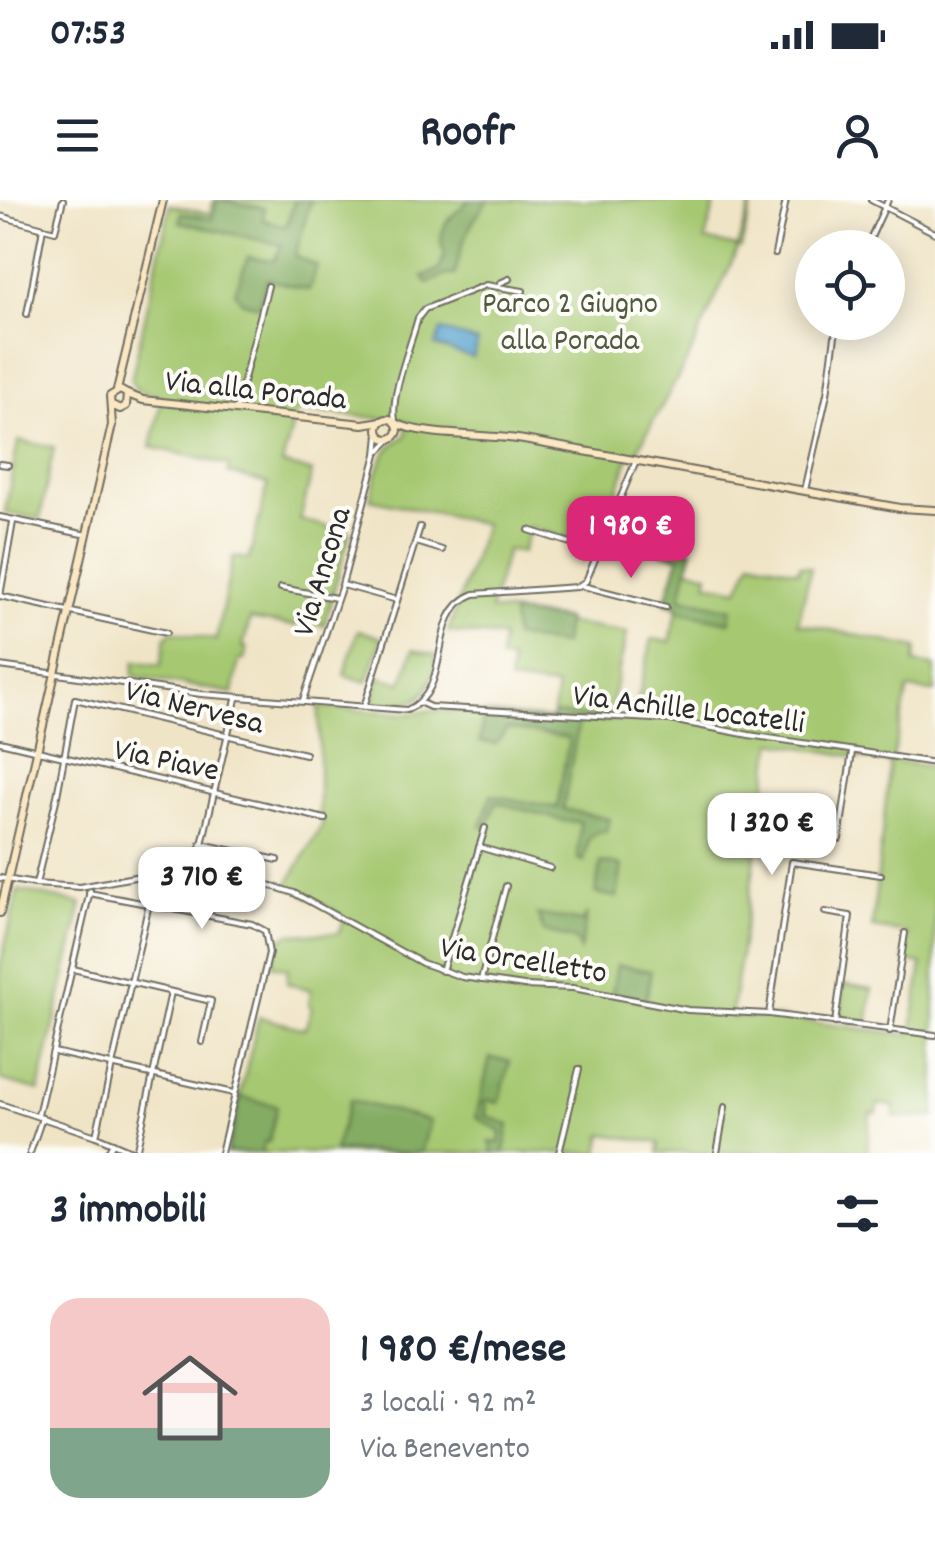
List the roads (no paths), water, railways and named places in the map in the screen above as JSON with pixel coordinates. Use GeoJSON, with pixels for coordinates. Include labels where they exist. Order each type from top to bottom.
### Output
{"type":"FeatureCollection","features":[{"type":"Feature","properties":{"kind":"street"},"geometry":{"type":"LineString","coordinates":[[0,216],[55,232],[64,200]]}},
{"type":"Feature","properties":{"kind":"street"},"geometry":{"type":"LineString","coordinates":[[0,913],[4,879],[70,612],[163,200]]}},
{"type":"Feature","properties":{"kind":"street"},"geometry":{"type":"LineString","coordinates":[[775,254],[786,200]]}},
{"type":"Feature","properties":{"kind":"street"},"geometry":{"type":"LineString","coordinates":[[872,200],[935,233]]}},
{"type":"Feature","properties":{"kind":"street"},"geometry":{"type":"LineString","coordinates":[[875,230],[888,200]]}},
{"type":"Feature","properties":{"kind":"street"},"geometry":{"type":"LineString","coordinates":[[27,314],[43,228]]}},
{"type":"Feature","properties":{"kind":"street"},"geometry":{"type":"LineString","coordinates":[[393,438],[398,430],[394,409],[418,318],[425,309],[509,279]]}},
{"type":"Feature","properties":{"kind":"street"},"geometry":{"type":"LineString","coordinates":[[490,284],[523,290]]}},
{"type":"Feature","properties":{"kind":"street"},"geometry":{"type":"LineString","coordinates":[[236,410],[268,286]]}},
{"type":"Feature","properties":{"kind":"street"},"geometry":{"type":"LineString","coordinates":[[804,492],[827,394],[834,340]]}},
{"type":"Feature","properties":{"kind":"street"},"geometry":{"type":"LineString","coordinates":[[117,396],[124,407]]}},
{"type":"Feature","properties":{"kind":"street"},"geometry":{"type":"LineString","coordinates":[[117,396],[124,407]]}},
{"type":"Feature","properties":{"kind":"street","name":"Via alla Porada"},"geometry":{"type":"LineString","coordinates":[[117,396],[363,424],[383,420]]}},
{"type":"Feature","properties":{"kind":"street","name":"Via alla Porada"},"geometry":{"type":"LineString","coordinates":[[124,407],[143,400]]}},
{"type":"Feature","properties":{"kind":"street"},"geometry":{"type":"LineString","coordinates":[[112,425],[124,407]]}},
{"type":"Feature","properties":{"kind":"street"},"geometry":{"type":"LineString","coordinates":[[379,433],[383,420],[394,409]]}},
{"type":"Feature","properties":{"kind":"street"},"geometry":{"type":"LineString","coordinates":[[383,420],[414,429],[522,440],[804,492],[935,510]]}},
{"type":"Feature","properties":{"kind":"street","name":"Via alla Porada"},"geometry":{"type":"LineString","coordinates":[[363,424],[393,438]]}},
{"type":"Feature","properties":{"kind":"street"},"geometry":{"type":"LineString","coordinates":[[393,438],[414,429]]}},
{"type":"Feature","properties":{"kind":"street","name":"Via Ancona"},"geometry":{"type":"LineString","coordinates":[[303,700],[342,585],[378,454],[379,433]]}},
{"type":"Feature","properties":{"kind":"street","name":"Via Ancona"},"geometry":{"type":"LineString","coordinates":[[378,454],[393,438]]}},
{"type":"Feature","properties":{"kind":"street"},"geometry":{"type":"LineString","coordinates":[[582,585],[600,552],[634,462]]}},
{"type":"Feature","properties":{"kind":"street"},"geometry":{"type":"LineString","coordinates":[[0,464],[8,466]]}},
{"type":"Feature","properties":{"kind":"street"},"geometry":{"type":"LineString","coordinates":[[0,517],[87,534]]}},
{"type":"Feature","properties":{"kind":"street"},"geometry":{"type":"LineString","coordinates":[[13,522],[0,596],[166,632]]}},
{"type":"Feature","properties":{"kind":"street"},"geometry":{"type":"LineString","coordinates":[[364,706],[420,528]]}},
{"type":"Feature","properties":{"kind":"street"},"geometry":{"type":"LineString","coordinates":[[530,530],[600,552]]}},
{"type":"Feature","properties":{"kind":"street"},"geometry":{"type":"LineString","coordinates":[[416,542],[442,550]]}},
{"type":"Feature","properties":{"kind":"street"},"geometry":{"type":"LineString","coordinates":[[342,585],[396,600]]}},
{"type":"Feature","properties":{"kind":"street"},"geometry":{"type":"LineString","coordinates":[[422,703],[435,682],[448,621],[464,598],[474,594],[582,585],[666,608]]}},
{"type":"Feature","properties":{"kind":"street"},"geometry":{"type":"LineString","coordinates":[[281,588],[337,598]]}},
{"type":"Feature","properties":{"kind":"street","name":"Via Achille Locatelli"},"geometry":{"type":"LineString","coordinates":[[0,666],[236,697],[407,710],[422,703],[430,707],[671,720],[935,763]]}},
{"type":"Feature","properties":{"kind":"street"},"geometry":{"type":"LineString","coordinates":[[196,870],[236,697]]}},
{"type":"Feature","properties":{"kind":"street","name":"Via Nervesa"},"geometry":{"type":"LineString","coordinates":[[65,758],[75,699],[305,754]]}},
{"type":"Feature","properties":{"kind":"street","name":"Via Piave"},"geometry":{"type":"LineString","coordinates":[[0,742],[325,819]]}},
{"type":"Feature","properties":{"kind":"street"},"geometry":{"type":"LineString","coordinates":[[838,840],[852,752]]}},
{"type":"Feature","properties":{"kind":"street"},"geometry":{"type":"LineString","coordinates":[[35,884],[65,758]]}},
{"type":"Feature","properties":{"kind":"street"},"geometry":{"type":"LineString","coordinates":[[442,972],[485,828]]}},
{"type":"Feature","properties":{"kind":"street"},"geometry":{"type":"LineString","coordinates":[[202,844],[278,860]]}},
{"type":"Feature","properties":{"kind":"street"},"geometry":{"type":"LineString","coordinates":[[479,848],[550,868]]}},
{"type":"Feature","properties":{"kind":"street"},"geometry":{"type":"LineString","coordinates":[[769,1014],[792,862],[881,875]]}},
{"type":"Feature","properties":{"kind":"street"},"geometry":{"type":"LineString","coordinates":[[96,1136],[156,873]]}},
{"type":"Feature","properties":{"kind":"street","name":"Via Orcelletto"},"geometry":{"type":"LineString","coordinates":[[4,879],[90,886],[156,873],[235,873],[294,892],[442,972],[524,986],[573,988],[688,1010],[769,1014],[935,1035]]}},
{"type":"Feature","properties":{"kind":"street"},"geometry":{"type":"LineString","coordinates":[[30,1153],[90,886]]}},
{"type":"Feature","properties":{"kind":"street"},"geometry":{"type":"LineString","coordinates":[[482,980],[506,886]]}},
{"type":"Feature","properties":{"kind":"street"},"geometry":{"type":"LineString","coordinates":[[89,894],[262,927],[269,953],[221,1153]]}},
{"type":"Feature","properties":{"kind":"street"},"geometry":{"type":"LineString","coordinates":[[826,912],[850,916],[835,1023]]}},
{"type":"Feature","properties":{"kind":"street"},"geometry":{"type":"LineString","coordinates":[[890,1031],[905,934]]}},
{"type":"Feature","properties":{"kind":"street"},"geometry":{"type":"LineString","coordinates":[[72,969],[211,1001],[202,1042]]}},
{"type":"Feature","properties":{"kind":"street"},"geometry":{"type":"LineString","coordinates":[[0,1104],[136,1153],[171,992]]}},
{"type":"Feature","properties":{"kind":"street"},"geometry":{"type":"LineString","coordinates":[[54,1052],[235,1094]]}},
{"type":"Feature","properties":{"kind":"street"},"geometry":{"type":"LineString","coordinates":[[559,1153],[579,1069]]}},
{"type":"Feature","properties":{"kind":"street"},"geometry":{"type":"LineString","coordinates":[[717,1153],[725,1107]]}},
{"type":"Feature","properties":{"kind":"street"},"geometry":{"type":"LineString","coordinates":[[107,1153],[112,1143]]}},
{"type":"Feature","properties":{"kind":"water"},"geometry":{"type":"Polygon","coordinates":[[[441,330],[478,342],[473,358],[435,346],[441,330]]]}},
{"type":"Feature","properties":{"kind":"park label","name":"Parco 2 Giugno alla Porada"},"geometry":{"type":"Point","coordinates":[570,320]}}]}
